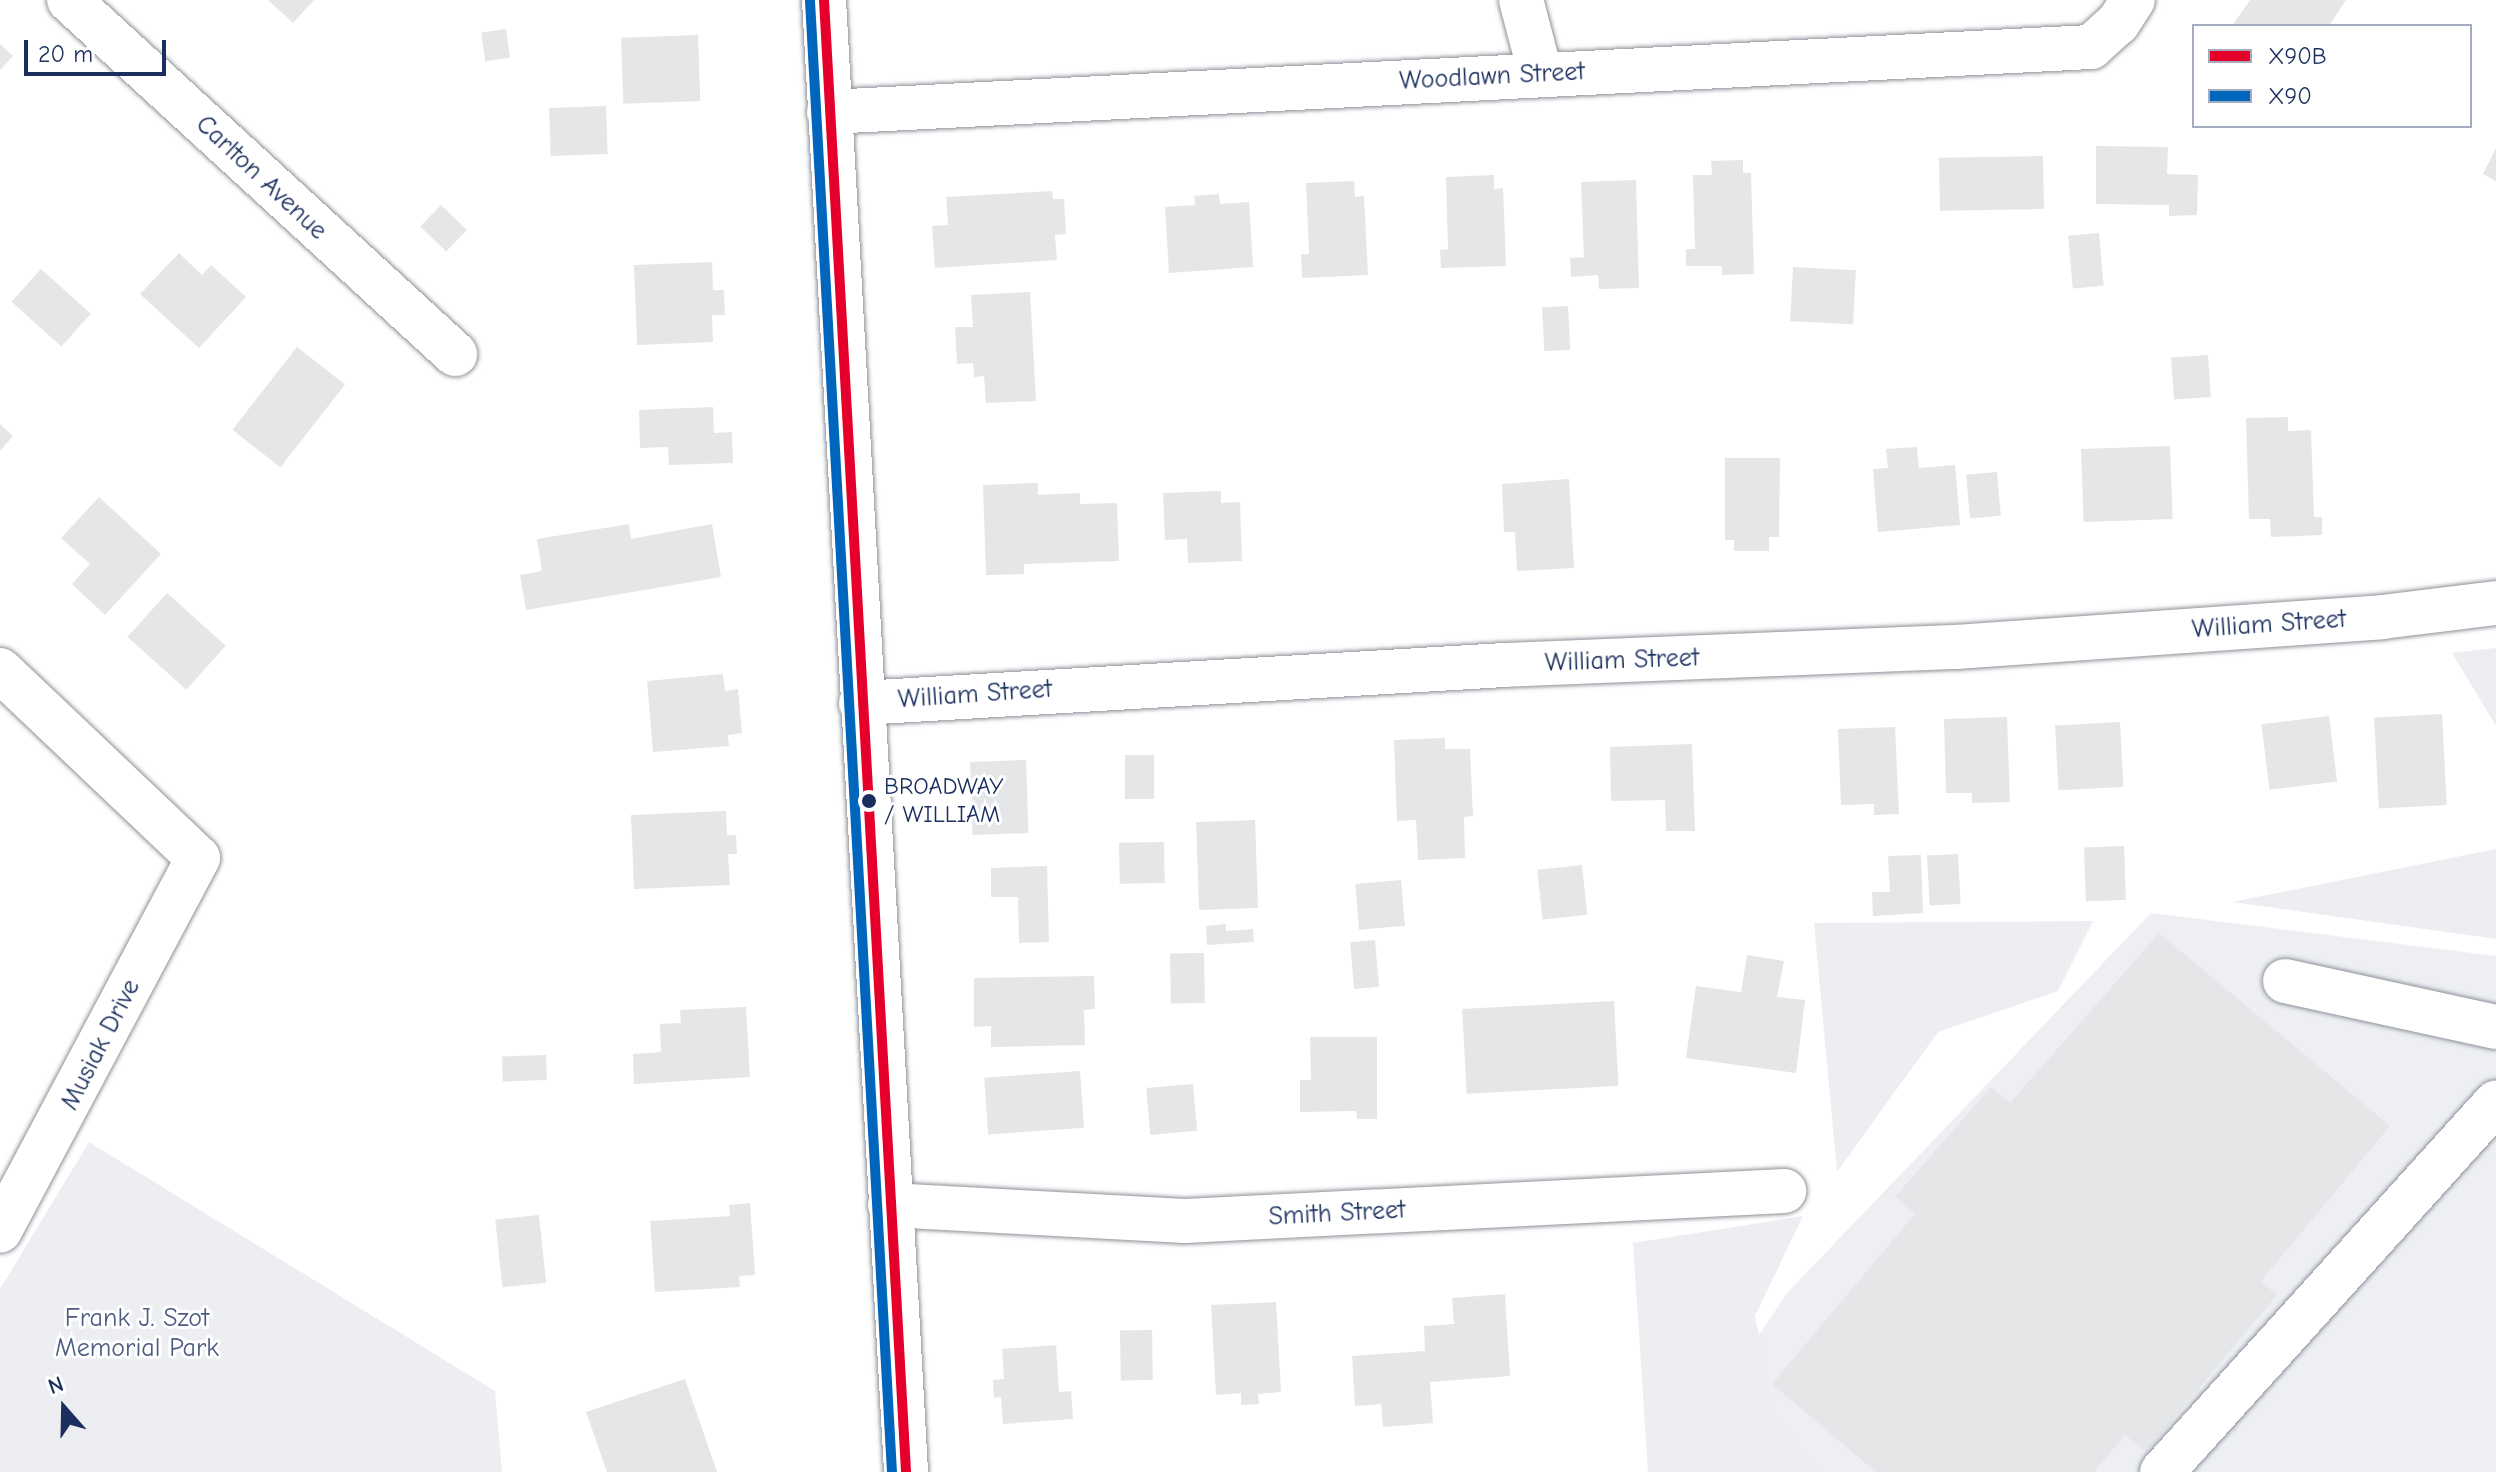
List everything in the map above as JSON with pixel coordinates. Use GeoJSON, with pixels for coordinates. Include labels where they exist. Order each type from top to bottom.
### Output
{"type":"FeatureCollection","features":[{"type":"Feature","properties":{"kind":"street","name":"Carlton Avenue"},"geometry":{"type":"LineString","coordinates":[[69,0],[455,354]]}},
{"type":"Feature","properties":{"kind":"street"},"geometry":{"type":"LineString","coordinates":[[824,0],[906,1472]]}},
{"type":"Feature","properties":{"kind":"street"},"geometry":{"type":"LineString","coordinates":[[1521,0],[1540,72]]}},
{"type":"Feature","properties":{"kind":"street","name":"Woodlawn Street"},"geometry":{"type":"LineString","coordinates":[[829,112],[1540,72],[1849,62],[2091,47],[2118,23],[2133,0]]}},
{"type":"Feature","properties":{"kind":"street","name":"William Street"},"geometry":{"type":"LineString","coordinates":[[861,703],[1504,665],[1956,647],[2381,616],[2496,603]]}},
{"type":"Feature","properties":{"kind":"street","name":"Musiak Drive"},"geometry":{"type":"LineString","coordinates":[[0,670],[198,858],[0,1231]]}},
{"type":"Feature","properties":{"kind":"street"},"geometry":{"type":"LineString","coordinates":[[2285,981],[2496,1027]]}},
{"type":"Feature","properties":{"kind":"street"},"geometry":{"type":"LineString","coordinates":[[2162,1472],[2496,1103]]}},
{"type":"Feature","properties":{"kind":"street","name":"Smith Street"},"geometry":{"type":"LineString","coordinates":[[890,1205],[1185,1221],[1784,1191]]}},
{"type":"Feature","properties":{"kind":"shaded area"},"geometry":{"type":"Polygon","coordinates":[[[2151,913],[2496,956],[2496,1472],[1667,1472],[1787,1293],[2151,913]]]}},
{"type":"Feature","properties":{"kind":"green space"},"geometry":{"type":"Polygon","coordinates":[[[2496,648],[2496,726],[2452,653],[2496,648]]]}},
{"type":"Feature","properties":{"kind":"green space"},"geometry":{"type":"Polygon","coordinates":[[[2496,849],[2496,939],[2232,902],[2496,849]]]}},
{"type":"Feature","properties":{"kind":"green space"},"geometry":{"type":"Polygon","coordinates":[[[2093,921],[2058,991],[1938,1032],[1837,1172],[1814,923],[2093,921]]]}},
{"type":"Feature","properties":{"kind":"green space","name":"Frank J. Szot Memorial Park"},"geometry":{"type":"Polygon","coordinates":[[[89,1142],[495,1391],[502,1472],[0,1472],[0,1289],[89,1142]]]}},
{"type":"Feature","properties":{"kind":"green space"},"geometry":{"type":"Polygon","coordinates":[[[1803,1216],[1755,1316],[1777,1420],[1818,1472],[1648,1472],[1633,1243],[1803,1216]]]}},
{"type":"Feature","properties":{"kind":"building"},"geometry":{"type":"Polygon","coordinates":[[[268,0],[314,0],[293,23],[268,0]]]}},
{"type":"Feature","properties":{"kind":"building"},"geometry":{"type":"Polygon","coordinates":[[[2250,0],[2346,0],[2330,24],[2233,24],[2250,0]]]}},
{"type":"Feature","properties":{"kind":"building"},"geometry":{"type":"Polygon","coordinates":[[[506,29],[510,58],[485,61],[481,32],[506,29]]]}},
{"type":"Feature","properties":{"kind":"building"},"geometry":{"type":"Polygon","coordinates":[[[698,35],[700,101],[623,104],[621,38],[698,35]]]}},
{"type":"Feature","properties":{"kind":"building"},"geometry":{"type":"Polygon","coordinates":[[[0,44],[13,56],[0,70],[0,44]]]}},
{"type":"Feature","properties":{"kind":"building"},"geometry":{"type":"Polygon","coordinates":[[[606,106],[608,154],[551,156],[549,108],[606,106]]]}},
{"type":"Feature","properties":{"kind":"building"},"geometry":{"type":"Polygon","coordinates":[[[2096,146],[2168,147],[2167,174],[2198,175],[2197,215],[2169,216],[2169,205],[2096,204],[2096,146]]]}},
{"type":"Feature","properties":{"kind":"building"},"geometry":{"type":"Polygon","coordinates":[[[2496,148],[2496,181],[2483,174],[2496,148]]]}},
{"type":"Feature","properties":{"kind":"building"},"geometry":{"type":"Polygon","coordinates":[[[2043,156],[2044,209],[1940,211],[1939,158],[2043,156]]]}},
{"type":"Feature","properties":{"kind":"building"},"geometry":{"type":"Polygon","coordinates":[[[1743,160],[1743,173],[1751,173],[1754,274],[1722,275],[1722,266],[1686,266],[1686,249],[1695,249],[1693,175],[1712,175],[1711,161],[1743,160]]]}},
{"type":"Feature","properties":{"kind":"building"},"geometry":{"type":"Polygon","coordinates":[[[1494,175],[1494,189],[1503,188],[1506,266],[1441,268],[1440,250],[1448,249],[1446,177],[1494,175]]]}},
{"type":"Feature","properties":{"kind":"building"},"geometry":{"type":"Polygon","coordinates":[[[1636,180],[1639,288],[1599,289],[1598,275],[1571,277],[1570,258],[1584,257],[1581,182],[1636,180]]]}},
{"type":"Feature","properties":{"kind":"building"},"geometry":{"type":"Polygon","coordinates":[[[1354,181],[1355,197],[1364,196],[1368,275],[1302,278],[1301,254],[1309,254],[1306,183],[1354,181]]]}},
{"type":"Feature","properties":{"kind":"building"},"geometry":{"type":"Polygon","coordinates":[[[1052,191],[1053,199],[1064,199],[1066,234],[1055,235],[1057,260],[935,268],[932,226],[948,225],[946,197],[1052,191]]]}},
{"type":"Feature","properties":{"kind":"building"},"geometry":{"type":"Polygon","coordinates":[[[1219,194],[1220,204],[1249,202],[1253,267],[1169,273],[1165,207],[1195,205],[1194,196],[1219,194]]]}},
{"type":"Feature","properties":{"kind":"building"},"geometry":{"type":"Polygon","coordinates":[[[441,205],[467,230],[446,252],[420,227],[441,205]]]}},
{"type":"Feature","properties":{"kind":"building"},"geometry":{"type":"Polygon","coordinates":[[[2099,233],[2104,286],[2073,289],[2068,236],[2099,233]]]}},
{"type":"Feature","properties":{"kind":"building"},"geometry":{"type":"Polygon","coordinates":[[[179,253],[202,275],[211,265],[246,297],[199,348],[140,294],[179,253]]]}},
{"type":"Feature","properties":{"kind":"building"},"geometry":{"type":"Polygon","coordinates":[[[712,262],[713,290],[724,290],[725,315],[712,315],[713,342],[637,345],[634,265],[712,262]]]}},
{"type":"Feature","properties":{"kind":"building"},"geometry":{"type":"Polygon","coordinates":[[[1793,267],[1856,270],[1853,324],[1790,321],[1793,267]]]}},
{"type":"Feature","properties":{"kind":"building"},"geometry":{"type":"Polygon","coordinates":[[[41,269],[91,314],[61,347],[12,302],[41,269]]]}},
{"type":"Feature","properties":{"kind":"building"},"geometry":{"type":"Polygon","coordinates":[[[1030,292],[1036,401],[986,403],[984,376],[974,377],[973,363],[957,364],[955,327],[973,327],[971,295],[1030,292]]]}},
{"type":"Feature","properties":{"kind":"building"},"geometry":{"type":"Polygon","coordinates":[[[1568,306],[1570,350],[1544,351],[1542,307],[1568,306]]]}},
{"type":"Feature","properties":{"kind":"building"},"geometry":{"type":"Polygon","coordinates":[[[297,347],[345,385],[280,467],[232,430],[297,347]]]}},
{"type":"Feature","properties":{"kind":"building"},"geometry":{"type":"Polygon","coordinates":[[[2208,355],[2211,397],[2174,399],[2171,358],[2208,355]]]}},
{"type":"Feature","properties":{"kind":"building"},"geometry":{"type":"Polygon","coordinates":[[[713,407],[714,433],[732,432],[733,463],[669,465],[668,447],[640,448],[639,410],[713,407]]]}},
{"type":"Feature","properties":{"kind":"building"},"geometry":{"type":"Polygon","coordinates":[[[2288,417],[2288,431],[2311,430],[2314,517],[2322,517],[2322,535],[2271,537],[2270,519],[2249,519],[2246,418],[2288,417]]]}},
{"type":"Feature","properties":{"kind":"building"},"geometry":{"type":"Polygon","coordinates":[[[0,424],[13,436],[0,451],[0,424]]]}},
{"type":"Feature","properties":{"kind":"building"},"geometry":{"type":"Polygon","coordinates":[[[2170,446],[2173,519],[2084,522],[2081,449],[2170,446]]]}},
{"type":"Feature","properties":{"kind":"building"},"geometry":{"type":"Polygon","coordinates":[[[1917,447],[1919,468],[1955,465],[1960,525],[1878,532],[1873,469],[1888,468],[1886,449],[1917,447]]]}},
{"type":"Feature","properties":{"kind":"building"},"geometry":{"type":"Polygon","coordinates":[[[1725,458],[1780,458],[1779,537],[1769,537],[1769,551],[1734,551],[1734,540],[1725,540],[1725,458]]]}},
{"type":"Feature","properties":{"kind":"building"},"geometry":{"type":"Polygon","coordinates":[[[1997,472],[2001,516],[1970,519],[1966,475],[1997,472]]]}},
{"type":"Feature","properties":{"kind":"building"},"geometry":{"type":"Polygon","coordinates":[[[1569,479],[1574,568],[1517,571],[1515,532],[1504,532],[1502,484],[1569,479]]]}},
{"type":"Feature","properties":{"kind":"building"},"geometry":{"type":"Polygon","coordinates":[[[1038,483],[1038,495],[1080,493],[1080,504],[1117,503],[1119,561],[1024,564],[1024,574],[986,575],[983,485],[1038,483]]]}},
{"type":"Feature","properties":{"kind":"building"},"geometry":{"type":"Polygon","coordinates":[[[1221,491],[1221,503],[1240,502],[1242,561],[1188,563],[1187,539],[1165,540],[1163,493],[1221,491]]]}},
{"type":"Feature","properties":{"kind":"building"},"geometry":{"type":"Polygon","coordinates":[[[99,497],[161,554],[105,615],[72,584],[90,564],[61,538],[99,497]]]}},
{"type":"Feature","properties":{"kind":"building"},"geometry":{"type":"Polygon","coordinates":[[[629,524],[631,539],[712,524],[721,577],[526,610],[520,575],[542,571],[537,539],[629,524]]]}},
{"type":"Feature","properties":{"kind":"building"},"geometry":{"type":"Polygon","coordinates":[[[167,593],[226,646],[186,690],[128,637],[167,593]]]}},
{"type":"Feature","properties":{"kind":"building"},"geometry":{"type":"Polygon","coordinates":[[[723,674],[725,691],[738,689],[742,733],[728,735],[729,746],[653,752],[647,681],[723,674]]]}},
{"type":"Feature","properties":{"kind":"building"},"geometry":{"type":"Polygon","coordinates":[[[2442,714],[2447,805],[2379,808],[2374,718],[2442,714]]]}},
{"type":"Feature","properties":{"kind":"building"},"geometry":{"type":"Polygon","coordinates":[[[2329,716],[2337,782],[2270,790],[2262,724],[2329,716]]]}},
{"type":"Feature","properties":{"kind":"building"},"geometry":{"type":"Polygon","coordinates":[[[2007,717],[2010,802],[1972,803],[1972,793],[1946,793],[1944,719],[2007,717]]]}},
{"type":"Feature","properties":{"kind":"building"},"geometry":{"type":"Polygon","coordinates":[[[2120,722],[2123,787],[2058,790],[2055,725],[2120,722]]]}},
{"type":"Feature","properties":{"kind":"building"},"geometry":{"type":"Polygon","coordinates":[[[1895,727],[1899,814],[1874,815],[1874,804],[1841,805],[1838,729],[1895,727]]]}},
{"type":"Feature","properties":{"kind":"building"},"geometry":{"type":"Polygon","coordinates":[[[1445,738],[1445,749],[1470,749],[1473,816],[1464,817],[1465,858],[1418,860],[1416,820],[1397,821],[1394,740],[1445,738]]]}},
{"type":"Feature","properties":{"kind":"building"},"geometry":{"type":"Polygon","coordinates":[[[1692,744],[1695,831],[1666,831],[1665,800],[1611,801],[1610,747],[1692,744]]]}},
{"type":"Feature","properties":{"kind":"building"},"geometry":{"type":"Polygon","coordinates":[[[1125,755],[1154,755],[1154,799],[1125,799],[1125,755]]]}},
{"type":"Feature","properties":{"kind":"building"},"geometry":{"type":"Polygon","coordinates":[[[1026,760],[1029,833],[973,835],[970,762],[1026,760]]]}},
{"type":"Feature","properties":{"kind":"building"},"geometry":{"type":"Polygon","coordinates":[[[726,811],[727,835],[736,835],[737,854],[728,854],[730,885],[634,889],[631,815],[726,811]]]}},
{"type":"Feature","properties":{"kind":"building"},"geometry":{"type":"Polygon","coordinates":[[[1255,820],[1258,908],[1199,910],[1196,822],[1255,820]]]}},
{"type":"Feature","properties":{"kind":"building"},"geometry":{"type":"Polygon","coordinates":[[[1164,842],[1165,883],[1120,884],[1119,843],[1164,842]]]}},
{"type":"Feature","properties":{"kind":"building"},"geometry":{"type":"Polygon","coordinates":[[[2124,846],[2126,900],[2086,901],[2084,847],[2124,846]]]}},
{"type":"Feature","properties":{"kind":"building"},"geometry":{"type":"Polygon","coordinates":[[[1958,854],[1961,904],[1930,906],[1927,856],[1958,854]]]}},
{"type":"Feature","properties":{"kind":"building"},"geometry":{"type":"Polygon","coordinates":[[[1921,855],[1923,913],[1873,916],[1872,892],[1890,892],[1888,856],[1921,855]]]}},
{"type":"Feature","properties":{"kind":"building"},"geometry":{"type":"Polygon","coordinates":[[[1582,865],[1587,915],[1542,919],[1537,870],[1582,865]]]}},
{"type":"Feature","properties":{"kind":"building"},"geometry":{"type":"Polygon","coordinates":[[[1047,866],[1049,942],[1019,943],[1018,897],[991,897],[991,868],[1047,866]]]}},
{"type":"Feature","properties":{"kind":"building"},"geometry":{"type":"Polygon","coordinates":[[[1401,880],[1405,926],[1359,930],[1355,884],[1401,880]]]}},
{"type":"Feature","properties":{"kind":"building"},"geometry":{"type":"Polygon","coordinates":[[[1226,924],[1226,931],[1253,929],[1254,942],[1207,945],[1206,926],[1226,924]]]}},
{"type":"Feature","properties":{"kind":"building"},"geometry":{"type":"Polygon","coordinates":[[[2159,933],[2390,1126],[2261,1281],[2277,1295],[2146,1452],[2125,1435],[2094,1472],[1876,1472],[1772,1384],[1915,1214],[1895,1197],[1991,1087],[2010,1103],[2159,933]]]}},
{"type":"Feature","properties":{"kind":"building"},"geometry":{"type":"Polygon","coordinates":[[[1375,940],[1379,987],[1354,989],[1350,942],[1375,940]]]}},
{"type":"Feature","properties":{"kind":"building"},"geometry":{"type":"Polygon","coordinates":[[[1204,953],[1205,1003],[1171,1004],[1170,954],[1204,953]]]}},
{"type":"Feature","properties":{"kind":"building"},"geometry":{"type":"Polygon","coordinates":[[[1747,955],[1784,961],[1777,997],[1805,1000],[1796,1073],[1686,1058],[1696,986],[1741,992],[1747,955]]]}},
{"type":"Feature","properties":{"kind":"building"},"geometry":{"type":"Polygon","coordinates":[[[1094,976],[1095,1009],[1084,1010],[1085,1045],[991,1047],[991,1026],[974,1027],[974,978],[1094,976]]]}},
{"type":"Feature","properties":{"kind":"building"},"geometry":{"type":"Polygon","coordinates":[[[1614,1001],[1618,1086],[1467,1094],[1462,1009],[1614,1001]]]}},
{"type":"Feature","properties":{"kind":"building"},"geometry":{"type":"Polygon","coordinates":[[[746,1007],[750,1077],[634,1084],[633,1054],[661,1052],[660,1024],[681,1023],[680,1010],[746,1007]]]}},
{"type":"Feature","properties":{"kind":"building"},"geometry":{"type":"Polygon","coordinates":[[[1310,1037],[1377,1037],[1377,1119],[1357,1119],[1356,1111],[1300,1112],[1300,1080],[1311,1080],[1310,1037]]]}},
{"type":"Feature","properties":{"kind":"building"},"geometry":{"type":"Polygon","coordinates":[[[546,1055],[547,1080],[503,1082],[502,1057],[546,1055]]]}},
{"type":"Feature","properties":{"kind":"building"},"geometry":{"type":"Polygon","coordinates":[[[1080,1071],[1084,1128],[988,1135],[984,1078],[1080,1071]]]}},
{"type":"Feature","properties":{"kind":"building"},"geometry":{"type":"Polygon","coordinates":[[[1193,1084],[1197,1131],[1150,1135],[1146,1088],[1193,1084]]]}},
{"type":"Feature","properties":{"kind":"building"},"geometry":{"type":"Polygon","coordinates":[[[750,1203],[755,1275],[739,1276],[740,1287],[655,1292],[650,1221],[730,1216],[729,1205],[750,1203]]]}},
{"type":"Feature","properties":{"kind":"building"},"geometry":{"type":"Polygon","coordinates":[[[539,1215],[546,1283],[502,1287],[495,1220],[539,1215]]]}},
{"type":"Feature","properties":{"kind":"building"},"geometry":{"type":"Polygon","coordinates":[[[1505,1294],[1510,1376],[1430,1382],[1433,1423],[1383,1427],[1381,1404],[1355,1406],[1352,1356],[1425,1351],[1424,1326],[1454,1324],[1452,1298],[1505,1294]]]}},
{"type":"Feature","properties":{"kind":"building"},"geometry":{"type":"Polygon","coordinates":[[[1276,1302],[1281,1392],[1258,1394],[1259,1404],[1241,1405],[1241,1393],[1216,1395],[1211,1305],[1276,1302]]]}},
{"type":"Feature","properties":{"kind":"building"},"geometry":{"type":"Polygon","coordinates":[[[1152,1330],[1153,1380],[1121,1381],[1120,1331],[1152,1330]]]}},
{"type":"Feature","properties":{"kind":"building"},"geometry":{"type":"Polygon","coordinates":[[[1056,1345],[1059,1392],[1071,1391],[1073,1419],[1003,1424],[1001,1397],[994,1398],[993,1380],[1004,1379],[1002,1349],[1056,1345]]]}},
{"type":"Feature","properties":{"kind":"building"},"geometry":{"type":"Polygon","coordinates":[[[685,1379],[717,1472],[607,1472],[586,1412],[685,1379]]]}},
{"type":"Feature","properties":{"kind":"transit line","name":"X90B"},"geometry":{"type":"LineString","coordinates":[[824,0],[906,1472]]}},
{"type":"Feature","properties":{"kind":"transit line","name":"X90"},"geometry":{"type":"LineString","coordinates":[[810,1],[892,1472]]}},
{"type":"Feature","properties":{"kind":"place","name":"BROADWAY / WILLIAM"},"geometry":{"type":"Point","coordinates":[869,801]}}]}
